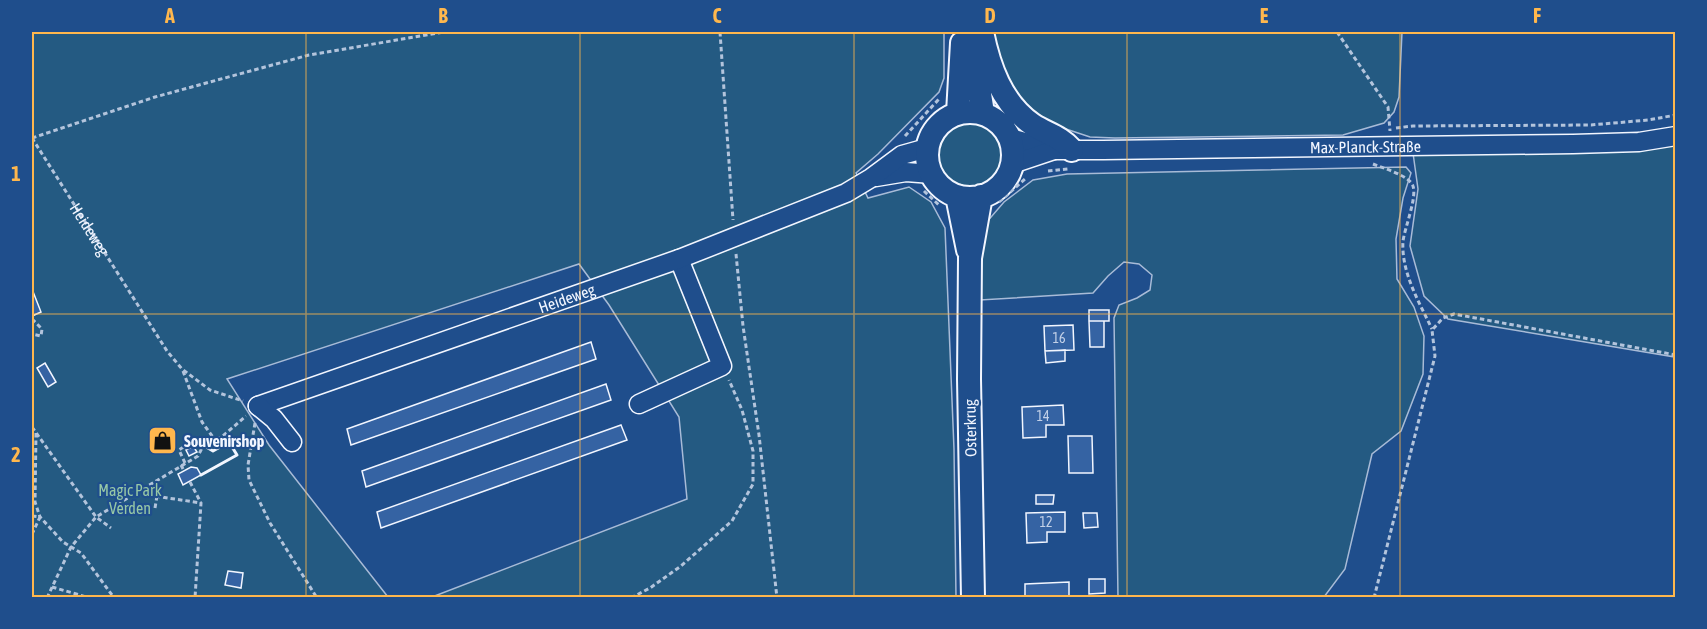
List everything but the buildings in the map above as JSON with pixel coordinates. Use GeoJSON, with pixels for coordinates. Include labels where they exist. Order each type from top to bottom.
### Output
{"type":"FeatureCollection","features":[{"type":"Feature","properties":{"kind":"main road"},"geometry":{"type":"LineString","coordinates":[[958,113],[962,32]]}},
{"type":"Feature","properties":{"kind":"main road"},"geometry":{"type":"LineString","coordinates":[[970,32],[983,113]]}},
{"type":"Feature","properties":{"kind":"main road"},"geometry":{"type":"LineString","coordinates":[[982,32],[988,61],[1004,94],[1017,111],[1033,124],[1064,141],[1066,156]]}},
{"type":"Feature","properties":{"kind":"main road"},"geometry":{"type":"LineString","coordinates":[[970,111],[983,113],[1004,127],[1020,170],[1009,173],[993,191],[990,199],[971,198],[949,201],[941,186],[925,181],[928,166],[927,148],[939,124],[948,118],[970,111]]}},
{"type":"Feature","properties":{"kind":"main road","name":"Osterkrug"},"geometry":{"type":"LineString","coordinates":[[974,597],[969,379],[970,258],[990,199]]}},
{"type":"Feature","properties":{"kind":"main road","name":"Osterkrug"},"geometry":{"type":"LineString","coordinates":[[949,201],[970,258]]}},
{"type":"Feature","properties":{"kind":"street","name":"Max-Planck-Straße"},"geometry":{"type":"LineString","coordinates":[[1020,170],[1066,156],[1551,145],[1639,142],[1676,136]]}},
{"type":"Feature","properties":{"kind":"street","name":"Max-Planck-Straße"},"geometry":{"type":"LineString","coordinates":[[1010,138],[1066,156]]}},
{"type":"Feature","properties":{"kind":"street","name":"Heideweg"},"geometry":{"type":"LineString","coordinates":[[258,406],[679,259],[846,193],[902,155],[927,148]]}},
{"type":"Feature","properties":{"kind":"street","name":"Heideweg"},"geometry":{"type":"LineString","coordinates":[[871,178],[906,172],[925,181]]}},
{"type":"Feature","properties":{"kind":"street"},"geometry":{"type":"LineString","coordinates":[[639,404],[722,366],[679,259]]}},
{"type":"Feature","properties":{"kind":"street"},"geometry":{"type":"LineString","coordinates":[[258,406],[274,418],[292,442]]}},
{"type":"Feature","properties":{"kind":"path"},"geometry":{"type":"LineString","coordinates":[[32,138],[155,97],[309,55],[444,32]]}},
{"type":"Feature","properties":{"kind":"path"},"geometry":{"type":"LineString","coordinates":[[720,32],[734,237],[777,597]]}},
{"type":"Feature","properties":{"kind":"path"},"geometry":{"type":"LineString","coordinates":[[1337,32],[1388,107],[1390,130],[1413,126],[1591,124],[1648,120],[1676,115]]}},
{"type":"Feature","properties":{"kind":"path"},"geometry":{"type":"LineString","coordinates":[[901,141],[945,93]]}},
{"type":"Feature","properties":{"kind":"path","name":"Heideweg"},"geometry":{"type":"LineString","coordinates":[[32,138],[167,351],[182,369],[210,390],[258,406]]}},
{"type":"Feature","properties":{"kind":"path"},"geometry":{"type":"LineString","coordinates":[[1040,172],[1066,156]]}},
{"type":"Feature","properties":{"kind":"path"},"geometry":{"type":"LineString","coordinates":[[1369,162],[1408,178],[1413,185],[1414,195],[1403,241],[1404,257],[1409,281],[1432,330],[1435,356],[1374,597]]}},
{"type":"Feature","properties":{"kind":"path"},"geometry":{"type":"LineString","coordinates":[[990,199],[1020,170]]}},
{"type":"Feature","properties":{"kind":"path"},"geometry":{"type":"LineString","coordinates":[[925,181],[926,191],[949,201]]}},
{"type":"Feature","properties":{"kind":"path"},"geometry":{"type":"LineString","coordinates":[[1432,330],[1443,318],[1454,314],[1676,355]]}},
{"type":"Feature","properties":{"kind":"path"},"geometry":{"type":"LineString","coordinates":[[32,319],[42,329],[41,336],[32,334]]}},
{"type":"Feature","properties":{"kind":"path"},"geometry":{"type":"LineString","coordinates":[[631,597],[650,588],[681,566],[732,521],[753,484],[753,451],[742,410],[722,366]]}},
{"type":"Feature","properties":{"kind":"path"},"geometry":{"type":"LineString","coordinates":[[182,369],[202,422],[216,441]]}},
{"type":"Feature","properties":{"kind":"path"},"geometry":{"type":"LineString","coordinates":[[47,597],[71,547],[96,517],[198,456],[202,448],[216,441],[258,406]]}},
{"type":"Feature","properties":{"kind":"path"},"geometry":{"type":"LineString","coordinates":[[258,406],[248,465],[249,480],[270,523],[317,597]]}},
{"type":"Feature","properties":{"kind":"path"},"geometry":{"type":"LineString","coordinates":[[32,427],[96,517],[111,528]]}},
{"type":"Feature","properties":{"kind":"path"},"geometry":{"type":"LineString","coordinates":[[36,433],[35,502],[40,517],[63,542],[81,553],[112,597]]}},
{"type":"Feature","properties":{"kind":"path"},"geometry":{"type":"LineString","coordinates":[[185,462],[179,450],[191,442],[202,448]]}},
{"type":"Feature","properties":{"kind":"path"},"geometry":{"type":"LineString","coordinates":[[181,465],[184,471]]}},
{"type":"Feature","properties":{"kind":"path"},"geometry":{"type":"LineString","coordinates":[[190,482],[201,503],[195,597]]}},
{"type":"Feature","properties":{"kind":"path"},"geometry":{"type":"LineString","coordinates":[[144,489],[148,495],[201,503]]}},
{"type":"Feature","properties":{"kind":"path"},"geometry":{"type":"LineString","coordinates":[[155,508],[157,496]]}},
{"type":"Feature","properties":{"kind":"path"},"geometry":{"type":"LineString","coordinates":[[32,516],[40,517]]}},
{"type":"Feature","properties":{"kind":"path"},"geometry":{"type":"LineString","coordinates":[[32,534],[40,517]]}},
{"type":"Feature","properties":{"kind":"path"},"geometry":{"type":"LineString","coordinates":[[52,587],[90,597]]}},
{"type":"Feature","properties":{"kind":"green space","name":"Magic Park Verden"},"geometry":{"type":"Polygon","coordinates":[[[32,32],[944,32],[944,78],[939,92],[856,173],[868,198],[909,187],[931,202],[945,228],[954,449],[956,597],[432,597],[687,499],[679,417],[609,305],[579,264],[227,379],[269,445],[388,597],[32,597],[32,32]]]}},
{"type":"Feature","properties":{"kind":"green space"},"geometry":{"type":"Polygon","coordinates":[[[990,32],[1402,32],[1399,97],[1394,112],[1384,123],[1343,135],[1090,137],[1057,126],[1035,113],[1018,97],[1004,75],[990,32]]]}},
{"type":"Feature","properties":{"kind":"green space"},"geometry":{"type":"Polygon","coordinates":[[[971,120],[984,123],[995,130],[1002,141],[1005,154],[1002,167],[995,178],[984,185],[971,188],[958,185],[947,178],[940,167],[937,154],[940,141],[947,130],[958,123],[971,120]]]}},
{"type":"Feature","properties":{"kind":"green space"},"geometry":{"type":"Polygon","coordinates":[[[1675,138],[1675,357],[1448,319],[1424,296],[1410,246],[1418,189],[1413,153],[1675,138]]]}},
{"type":"Feature","properties":{"kind":"green space"},"geometry":{"type":"Polygon","coordinates":[[[1406,167],[1411,173],[1403,198],[1396,239],[1397,279],[1414,307],[1424,336],[1423,374],[1401,431],[1372,454],[1345,569],[1324,597],[1118,597],[1114,318],[1119,305],[1150,290],[1152,275],[1139,264],[1124,262],[1093,293],[980,300],[985,224],[1004,202],[1033,180],[1067,174],[1406,167]]]}},
{"type":"Feature","properties":{"kind":"wall"},"geometry":{"type":"LineString","coordinates":[[187,440],[198,442],[213,451],[229,442],[237,455],[201,475]]}},
{"type":"Feature","properties":{"kind":"place","name":"Souvenirshop"},"geometry":{"type":"Point","coordinates":[163,441]}}]}
